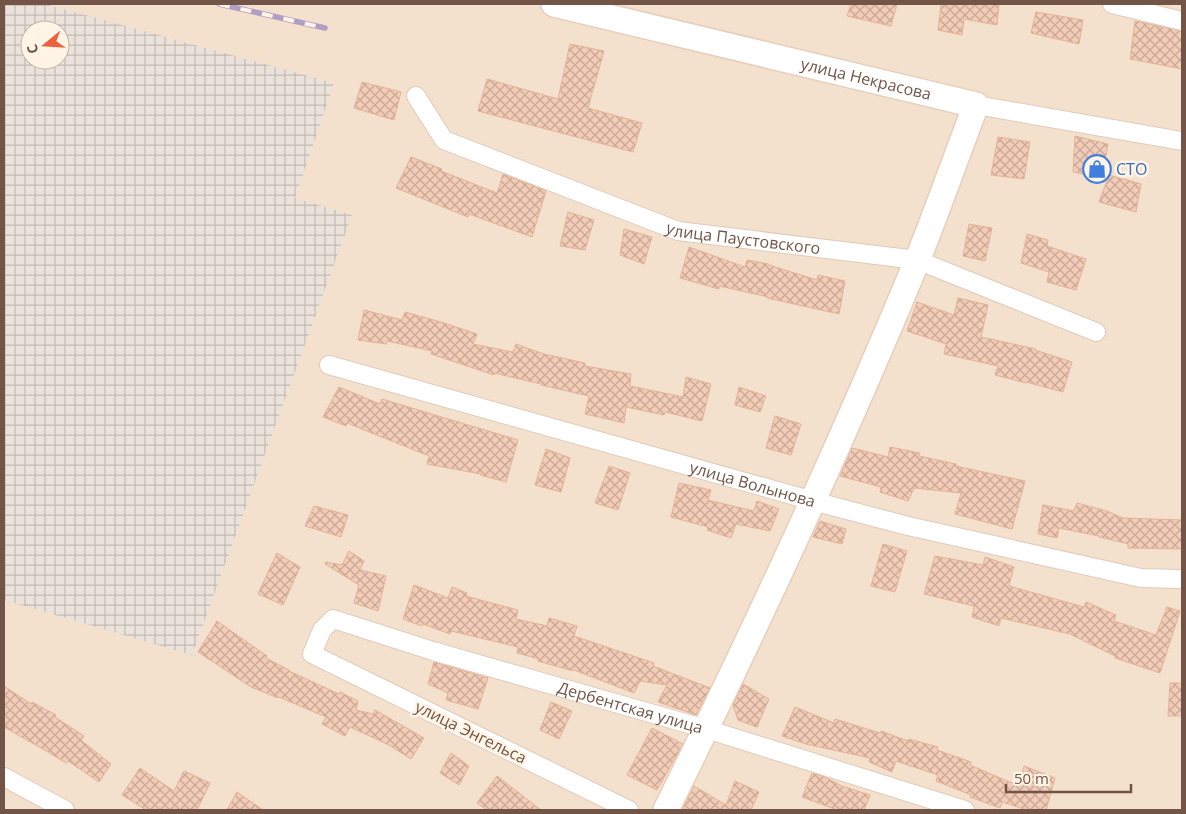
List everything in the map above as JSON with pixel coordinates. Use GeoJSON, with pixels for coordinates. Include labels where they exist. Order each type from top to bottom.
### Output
{"type":"FeatureCollection","features":[{"type":"Feature","properties":{"kind":"street","name":"улица Некрасова"},"geometry":{"type":"LineString","coordinates":[[554,4],[976,105],[1182,141]]}},
{"type":"Feature","properties":{"kind":"street"},"geometry":{"type":"LineString","coordinates":[[1112,4],[1182,21]]}},
{"type":"Feature","properties":{"kind":"street","name":"улица Паустовского"},"geometry":{"type":"LineString","coordinates":[[416,96],[444,140],[678,231],[917,260],[1096,332]]}},
{"type":"Feature","properties":{"kind":"street"},"geometry":{"type":"LineString","coordinates":[[666,810],[813,501],[917,260],[976,105]]}},
{"type":"Feature","properties":{"kind":"street","name":"улица Волынова"},"geometry":{"type":"LineString","coordinates":[[329,365],[908,526],[1141,578],[1182,579]]}},
{"type":"Feature","properties":{"kind":"street","name":"Дербентская улица"},"geometry":{"type":"LineString","coordinates":[[312,654],[322,630],[333,619],[433,651],[706,729],[965,810]]}},
{"type":"Feature","properties":{"kind":"street","name":"улица Энгельса"},"geometry":{"type":"LineString","coordinates":[[312,654],[629,810]]}},
{"type":"Feature","properties":{"kind":"street"},"geometry":{"type":"LineString","coordinates":[[4,777],[65,810]]}},
{"type":"Feature","properties":{"kind":"shaded area"},"geometry":{"type":"Polygon","coordinates":[[[4,4],[1182,4],[1182,810],[4,810],[4,4]]]}},
{"type":"Feature","properties":{"kind":"shaded area"},"geometry":{"type":"Polygon","coordinates":[[[4,4],[45,4],[334,83],[295,198],[352,215],[192,655],[4,600],[4,4]]]}},
{"type":"Feature","properties":{"kind":"building"},"geometry":{"type":"Polygon","coordinates":[[[851,4],[897,4],[891,26],[847,16],[851,4]]]}},
{"type":"Feature","properties":{"kind":"building"},"geometry":{"type":"Polygon","coordinates":[[[941,4],[999,4],[997,25],[964,19],[962,35],[938,30],[941,4]]]}},
{"type":"Feature","properties":{"kind":"building"},"geometry":{"type":"Polygon","coordinates":[[[1036,12],[1083,20],[1079,44],[1031,33],[1036,12]]]}},
{"type":"Feature","properties":{"kind":"building"},"geometry":{"type":"Polygon","coordinates":[[[1135,21],[1182,31],[1182,69],[1130,59],[1135,21]]]}},
{"type":"Feature","properties":{"kind":"building"},"geometry":{"type":"Polygon","coordinates":[[[570,44],[604,51],[588,108],[642,123],[633,152],[478,111],[487,79],[558,99],[570,44]]]}},
{"type":"Feature","properties":{"kind":"building"},"geometry":{"type":"Polygon","coordinates":[[[362,82],[401,92],[394,120],[354,108],[362,82]]]}},
{"type":"Feature","properties":{"kind":"building"},"geometry":{"type":"Polygon","coordinates":[[[1075,136],[1108,144],[1102,178],[1073,172],[1075,136]]]}},
{"type":"Feature","properties":{"kind":"building"},"geometry":{"type":"Polygon","coordinates":[[[998,137],[1030,142],[1024,179],[991,175],[998,137]]]}},
{"type":"Feature","properties":{"kind":"building"},"geometry":{"type":"Polygon","coordinates":[[[411,157],[497,193],[503,174],[546,191],[532,237],[469,214],[468,217],[396,188],[411,157]]]}},
{"type":"Feature","properties":{"kind":"building"},"geometry":{"type":"Polygon","coordinates":[[[1109,175],[1141,184],[1136,212],[1099,202],[1109,175]]]}},
{"type":"Feature","properties":{"kind":"building"},"geometry":{"type":"Polygon","coordinates":[[[568,212],[594,220],[585,250],[560,246],[568,212]]]}},
{"type":"Feature","properties":{"kind":"building"},"geometry":{"type":"Polygon","coordinates":[[[969,224],[992,228],[985,261],[963,256],[969,224]]]}},
{"type":"Feature","properties":{"kind":"building"},"geometry":{"type":"Polygon","coordinates":[[[624,229],[652,237],[644,264],[620,255],[624,229]]]}},
{"type":"Feature","properties":{"kind":"building"},"geometry":{"type":"Polygon","coordinates":[[[1027,234],[1048,240],[1047,246],[1086,259],[1076,290],[1047,282],[1049,272],[1021,263],[1027,234]]]}},
{"type":"Feature","properties":{"kind":"building"},"geometry":{"type":"Polygon","coordinates":[[[689,247],[745,267],[747,260],[769,264],[817,280],[818,275],[845,281],[839,314],[719,286],[719,289],[680,278],[689,247]]]}},
{"type":"Feature","properties":{"kind":"building"},"geometry":{"type":"Polygon","coordinates":[[[958,298],[988,305],[981,337],[1036,349],[1072,362],[1063,392],[995,375],[998,366],[944,354],[946,344],[907,331],[917,302],[954,315],[958,298]]]}},
{"type":"Feature","properties":{"kind":"building"},"geometry":{"type":"Polygon","coordinates":[[[364,310],[402,320],[405,312],[441,322],[477,334],[473,344],[513,352],[516,344],[544,354],[585,363],[585,366],[631,374],[630,386],[683,397],[686,377],[711,384],[702,421],[665,412],[664,415],[626,407],[624,423],[585,414],[589,396],[494,373],[494,375],[431,354],[432,351],[387,341],[386,344],[358,340],[364,310]]]}},
{"type":"Feature","properties":{"kind":"building"},"geometry":{"type":"Polygon","coordinates":[[[339,387],[380,404],[382,399],[518,440],[506,482],[481,474],[427,464],[429,456],[347,423],[346,426],[323,417],[339,387]]]}},
{"type":"Feature","properties":{"kind":"building"},"geometry":{"type":"Polygon","coordinates":[[[739,387],[766,396],[760,412],[735,405],[739,387]]]}},
{"type":"Feature","properties":{"kind":"building"},"geometry":{"type":"Polygon","coordinates":[[[775,416],[801,424],[791,455],[766,448],[775,416]]]}},
{"type":"Feature","properties":{"kind":"building"},"geometry":{"type":"Polygon","coordinates":[[[890,447],[920,453],[919,456],[956,464],[956,466],[1025,481],[1012,529],[955,514],[961,493],[914,488],[908,501],[880,492],[881,487],[840,476],[852,448],[888,457],[890,447]]]}},
{"type":"Feature","properties":{"kind":"building"},"geometry":{"type":"Polygon","coordinates":[[[546,449],[570,458],[561,492],[535,485],[546,449]]]}},
{"type":"Feature","properties":{"kind":"building"},"geometry":{"type":"Polygon","coordinates":[[[609,466],[630,473],[618,510],[595,503],[609,466]]]}},
{"type":"Feature","properties":{"kind":"building"},"geometry":{"type":"Polygon","coordinates":[[[679,483],[711,490],[708,500],[754,511],[757,501],[779,509],[770,531],[736,524],[731,538],[707,530],[708,527],[671,517],[679,483]]]}},
{"type":"Feature","properties":{"kind":"building"},"geometry":{"type":"Polygon","coordinates":[[[1077,503],[1107,511],[1123,518],[1182,520],[1182,549],[1128,548],[1128,544],[1059,528],[1057,538],[1038,534],[1043,505],[1074,511],[1077,503]]]}},
{"type":"Feature","properties":{"kind":"building"},"geometry":{"type":"Polygon","coordinates":[[[314,506],[348,515],[341,537],[305,526],[314,506]]]}},
{"type":"Feature","properties":{"kind":"building"},"geometry":{"type":"Polygon","coordinates":[[[820,521],[846,529],[842,544],[813,537],[820,521]]]}},
{"type":"Feature","properties":{"kind":"building"},"geometry":{"type":"Polygon","coordinates":[[[883,544],[907,551],[895,592],[871,586],[883,544]]]}},
{"type":"Feature","properties":{"kind":"building"},"geometry":{"type":"Polygon","coordinates":[[[349,551],[364,561],[360,570],[386,576],[378,611],[354,603],[359,585],[325,564],[326,562],[342,565],[349,551]]]}},
{"type":"Feature","properties":{"kind":"building"},"geometry":{"type":"Polygon","coordinates":[[[277,553],[300,567],[283,605],[258,594],[277,553]]]}},
{"type":"Feature","properties":{"kind":"building"},"geometry":{"type":"Polygon","coordinates":[[[935,556],[983,565],[985,557],[1014,567],[1009,586],[1084,607],[1086,602],[1116,615],[1114,621],[1156,635],[1167,607],[1180,611],[1160,673],[1115,658],[1115,656],[1070,634],[1001,618],[999,626],[972,617],[974,606],[924,594],[935,556]]]}},
{"type":"Feature","properties":{"kind":"building"},"geometry":{"type":"Polygon","coordinates":[[[414,585],[448,598],[452,587],[467,593],[466,596],[518,610],[516,619],[547,626],[549,618],[577,626],[574,636],[654,663],[653,666],[710,688],[696,715],[658,702],[667,685],[640,681],[634,693],[574,670],[538,661],[539,659],[517,653],[518,647],[451,631],[450,634],[423,624],[422,626],[403,619],[414,585]]]}},
{"type":"Feature","properties":{"kind":"building"},"geometry":{"type":"Polygon","coordinates":[[[217,621],[267,656],[266,658],[289,671],[358,701],[356,710],[373,714],[375,710],[424,738],[411,759],[389,745],[350,727],[345,736],[322,724],[326,717],[251,687],[198,652],[217,621]]]}},
{"type":"Feature","properties":{"kind":"building"},"geometry":{"type":"Polygon","coordinates":[[[434,662],[488,678],[478,709],[446,700],[448,693],[428,684],[434,662]]]}},
{"type":"Feature","properties":{"kind":"building"},"geometry":{"type":"Polygon","coordinates":[[[1170,683],[1182,683],[1182,716],[1168,716],[1170,683]]]}},
{"type":"Feature","properties":{"kind":"building"},"geometry":{"type":"Polygon","coordinates":[[[743,684],[769,699],[757,727],[738,720],[733,705],[743,684]]]}},
{"type":"Feature","properties":{"kind":"building"},"geometry":{"type":"Polygon","coordinates":[[[4,686],[31,704],[32,702],[56,715],[55,717],[84,736],[81,740],[111,764],[99,782],[68,761],[66,763],[4,727],[4,686]]]}},
{"type":"Feature","properties":{"kind":"building"},"geometry":{"type":"Polygon","coordinates":[[[551,702],[572,711],[559,739],[540,730],[551,702]]]}},
{"type":"Feature","properties":{"kind":"building"},"geometry":{"type":"Polygon","coordinates":[[[795,707],[834,723],[835,719],[880,733],[881,731],[908,741],[909,739],[938,747],[937,750],[971,762],[970,765],[1019,786],[1024,766],[1055,778],[1046,810],[1027,810],[1002,802],[1000,808],[970,797],[971,795],[936,781],[938,775],[896,761],[892,772],[869,762],[870,758],[806,744],[782,736],[795,707]]]}},
{"type":"Feature","properties":{"kind":"building"},"geometry":{"type":"Polygon","coordinates":[[[652,728],[683,744],[657,790],[627,775],[652,728]]]}},
{"type":"Feature","properties":{"kind":"building"},"geometry":{"type":"Polygon","coordinates":[[[451,753],[469,766],[459,785],[440,773],[451,753]]]}},
{"type":"Feature","properties":{"kind":"building"},"geometry":{"type":"Polygon","coordinates":[[[140,768],[174,791],[184,771],[210,783],[197,810],[146,810],[122,795],[140,768]]]}},
{"type":"Feature","properties":{"kind":"building"},"geometry":{"type":"Polygon","coordinates":[[[812,773],[842,786],[870,795],[864,810],[837,810],[802,797],[812,773]]]}},
{"type":"Feature","properties":{"kind":"building"},"geometry":{"type":"Polygon","coordinates":[[[497,776],[541,810],[487,810],[477,803],[497,776]]]}},
{"type":"Feature","properties":{"kind":"building"},"geometry":{"type":"Polygon","coordinates":[[[735,781],[759,792],[751,810],[682,810],[694,786],[726,805],[735,781]]]}},
{"type":"Feature","properties":{"kind":"building"},"geometry":{"type":"Polygon","coordinates":[[[237,792],[263,810],[227,810],[237,792]]]}},
{"type":"Feature","properties":{"kind":"railway"},"geometry":{"type":"LineString","coordinates":[[219,4],[325,28]]}},
{"type":"Feature","properties":{"kind":"place","name":"СТО"},"geometry":{"type":"Point","coordinates":[1097,169]}}]}
